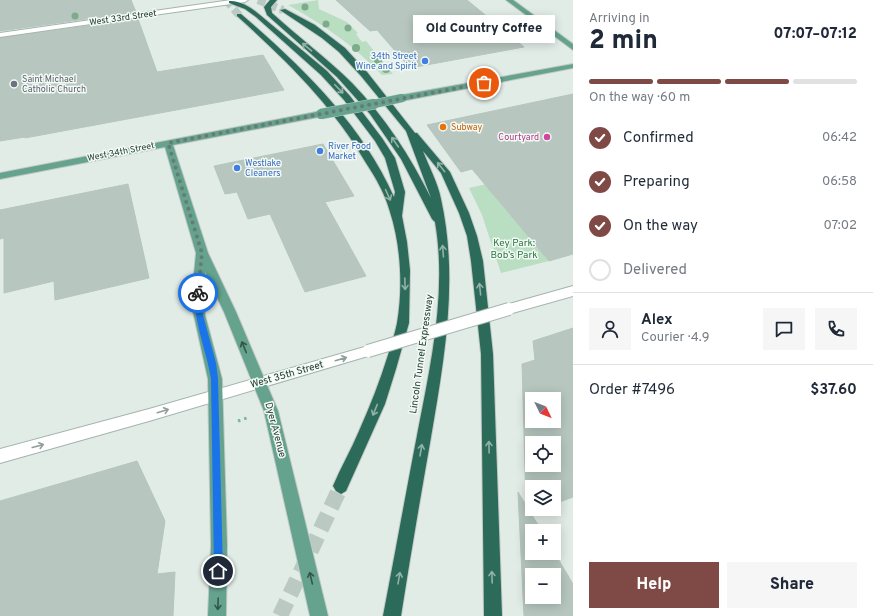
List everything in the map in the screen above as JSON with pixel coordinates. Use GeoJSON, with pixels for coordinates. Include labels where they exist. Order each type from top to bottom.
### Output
{"type":"FeatureCollection","features":[{"type":"Feature","properties":{"kind":"highway"},"geometry":{"type":"LineString","coordinates":[[274,0],[267,7],[269,14],[335,71],[361,97],[382,124],[406,160],[441,225]]}},
{"type":"Feature","properties":{"kind":"highway"},"geometry":{"type":"LineString","coordinates":[[231,2],[253,11],[324,73],[347,98],[390,158],[400,192],[397,218],[405,286],[403,324],[391,366],[376,408],[341,486]]}},
{"type":"Feature","properties":{"kind":"highway","name":"Lincoln Tunnel Expressway"},"geometry":{"type":"LineString","coordinates":[[283,10],[312,27],[342,50],[364,74],[410,131],[436,196],[441,225],[444,284],[442,318],[434,380],[392,616]]}},
{"type":"Feature","properties":{"kind":"highway"},"geometry":{"type":"LineString","coordinates":[[239,15],[306,77],[351,129],[380,179],[397,218]]}},
{"type":"Feature","properties":{"kind":"highway"},"geometry":{"type":"LineString","coordinates":[[410,131],[445,172],[472,236],[477,260],[487,354],[493,616]]}},
{"type":"Feature","properties":{"kind":"main road"},"geometry":{"type":"LineString","coordinates":[[509,0],[573,48]]}},
{"type":"Feature","properties":{"kind":"main road","name":"West 34th Street"},"geometry":{"type":"LineString","coordinates":[[0,176],[573,66]]}},
{"type":"Feature","properties":{"kind":"main road","name":"Dyer Avenue"},"geometry":{"type":"LineString","coordinates":[[168,143],[202,253],[230,312],[271,411],[319,616]]}},
{"type":"Feature","properties":{"kind":"main road","name":"Dyer Avenue"},"geometry":{"type":"LineString","coordinates":[[202,253],[198,293],[200,315],[213,363],[215,395],[219,545],[217,616]]}},
{"type":"Feature","properties":{"kind":"street","name":"West 33rd Street"},"geometry":{"type":"LineString","coordinates":[[0,35],[245,0]]}},
{"type":"Feature","properties":{"kind":"street","name":"West 35th Street"},"geometry":{"type":"LineString","coordinates":[[0,456],[573,291]]}},
{"type":"Feature","properties":{"kind":"green space"},"geometry":{"type":"Polygon","coordinates":[[[318,0],[319,9],[347,22],[358,33],[356,34],[362,42],[366,41],[393,74],[382,75],[338,36],[288,5],[318,0]]]}},
{"type":"Feature","properties":{"kind":"green space","name":"Key Park: Bob’s Park"},"geometry":{"type":"Polygon","coordinates":[[[509,179],[496,198],[549,261],[501,273],[482,215],[469,188],[509,179]]]}},
{"type":"Feature","properties":{"kind":"building"},"geometry":{"type":"Polygon","coordinates":[[[0,0],[131,0],[136,12],[0,31],[0,0]]]}},
{"type":"Feature","properties":{"kind":"building"},"geometry":{"type":"Polygon","coordinates":[[[336,0],[467,0],[524,47],[410,68],[377,30],[370,31],[336,0]]]}},
{"type":"Feature","properties":{"kind":"building"},"geometry":{"type":"Polygon","coordinates":[[[138,19],[157,72],[263,55],[284,90],[25,138],[0,141],[0,38],[138,19]]]}},
{"type":"Feature","properties":{"kind":"building"},"geometry":{"type":"Polygon","coordinates":[[[573,94],[573,254],[549,261],[472,169],[461,172],[427,125],[573,94]]]}},
{"type":"Feature","properties":{"kind":"building"},"geometry":{"type":"Polygon","coordinates":[[[323,144],[354,196],[325,202],[366,276],[305,292],[270,214],[248,219],[237,192],[225,194],[214,166],[323,144]]]}},
{"type":"Feature","properties":{"kind":"building"},"geometry":{"type":"Polygon","coordinates":[[[128,184],[149,278],[55,300],[54,281],[4,293],[4,238],[0,239],[0,210],[128,184]]]}},
{"type":"Feature","properties":{"kind":"building"},"geometry":{"type":"Polygon","coordinates":[[[573,328],[573,497],[561,501],[561,480],[525,480],[525,472],[561,472],[561,436],[525,436],[525,470],[522,364],[535,360],[533,341],[573,328]]]}},
{"type":"Feature","properties":{"kind":"building"},"geometry":{"type":"Polygon","coordinates":[[[137,461],[165,521],[157,574],[175,572],[173,616],[0,616],[0,501],[137,461]]]}},
{"type":"Feature","properties":{"kind":"building"},"geometry":{"type":"Polygon","coordinates":[[[518,492],[525,503],[525,516],[533,516],[538,524],[525,524],[525,560],[559,560],[573,584],[573,616],[524,616],[518,492]]]}},
{"type":"Feature","properties":{"kind":"tunnel"},"geometry":{"type":"LineString","coordinates":[[226,0],[239,15]]}},
{"type":"Feature","properties":{"kind":"tunnel"},"geometry":{"type":"LineString","coordinates":[[258,0],[283,10]]}},
{"type":"Feature","properties":{"kind":"tunnel"},"geometry":{"type":"LineString","coordinates":[[280,616],[341,486]]}},
{"type":"Feature","properties":{"kind":"way so far"},"geometry":{"type":"LineString","coordinates":[[198,293],[202,253],[175,170],[168,143],[484,83]]}},
{"type":"Feature","properties":{"kind":"place","name":"34th Street Wine and Spirit"},"geometry":{"type":"Point","coordinates":[425,61]}},
{"type":"Feature","properties":{"kind":"place","name":"Old Country Coffee"},"geometry":{"type":"Point","coordinates":[484,83]}},
{"type":"Feature","properties":{"kind":"place","name":"Saint Michael Catholic Church"},"geometry":{"type":"Point","coordinates":[14,84]}},
{"type":"Feature","properties":{"kind":"place","name":"Subway"},"geometry":{"type":"Point","coordinates":[443,127]}},
{"type":"Feature","properties":{"kind":"place","name":"Courtyard"},"geometry":{"type":"Point","coordinates":[547,137]}},
{"type":"Feature","properties":{"kind":"place","name":"River Food Market"},"geometry":{"type":"Point","coordinates":[320,151]}},
{"type":"Feature","properties":{"kind":"place","name":"Westlake Cleaners"},"geometry":{"type":"Point","coordinates":[237,168]}},
{"type":"Feature","properties":{"kind":"route"},"geometry":{"type":"LineString","coordinates":[[198,293],[200,315],[213,363],[215,379],[219,545],[218,571]]}}]}
